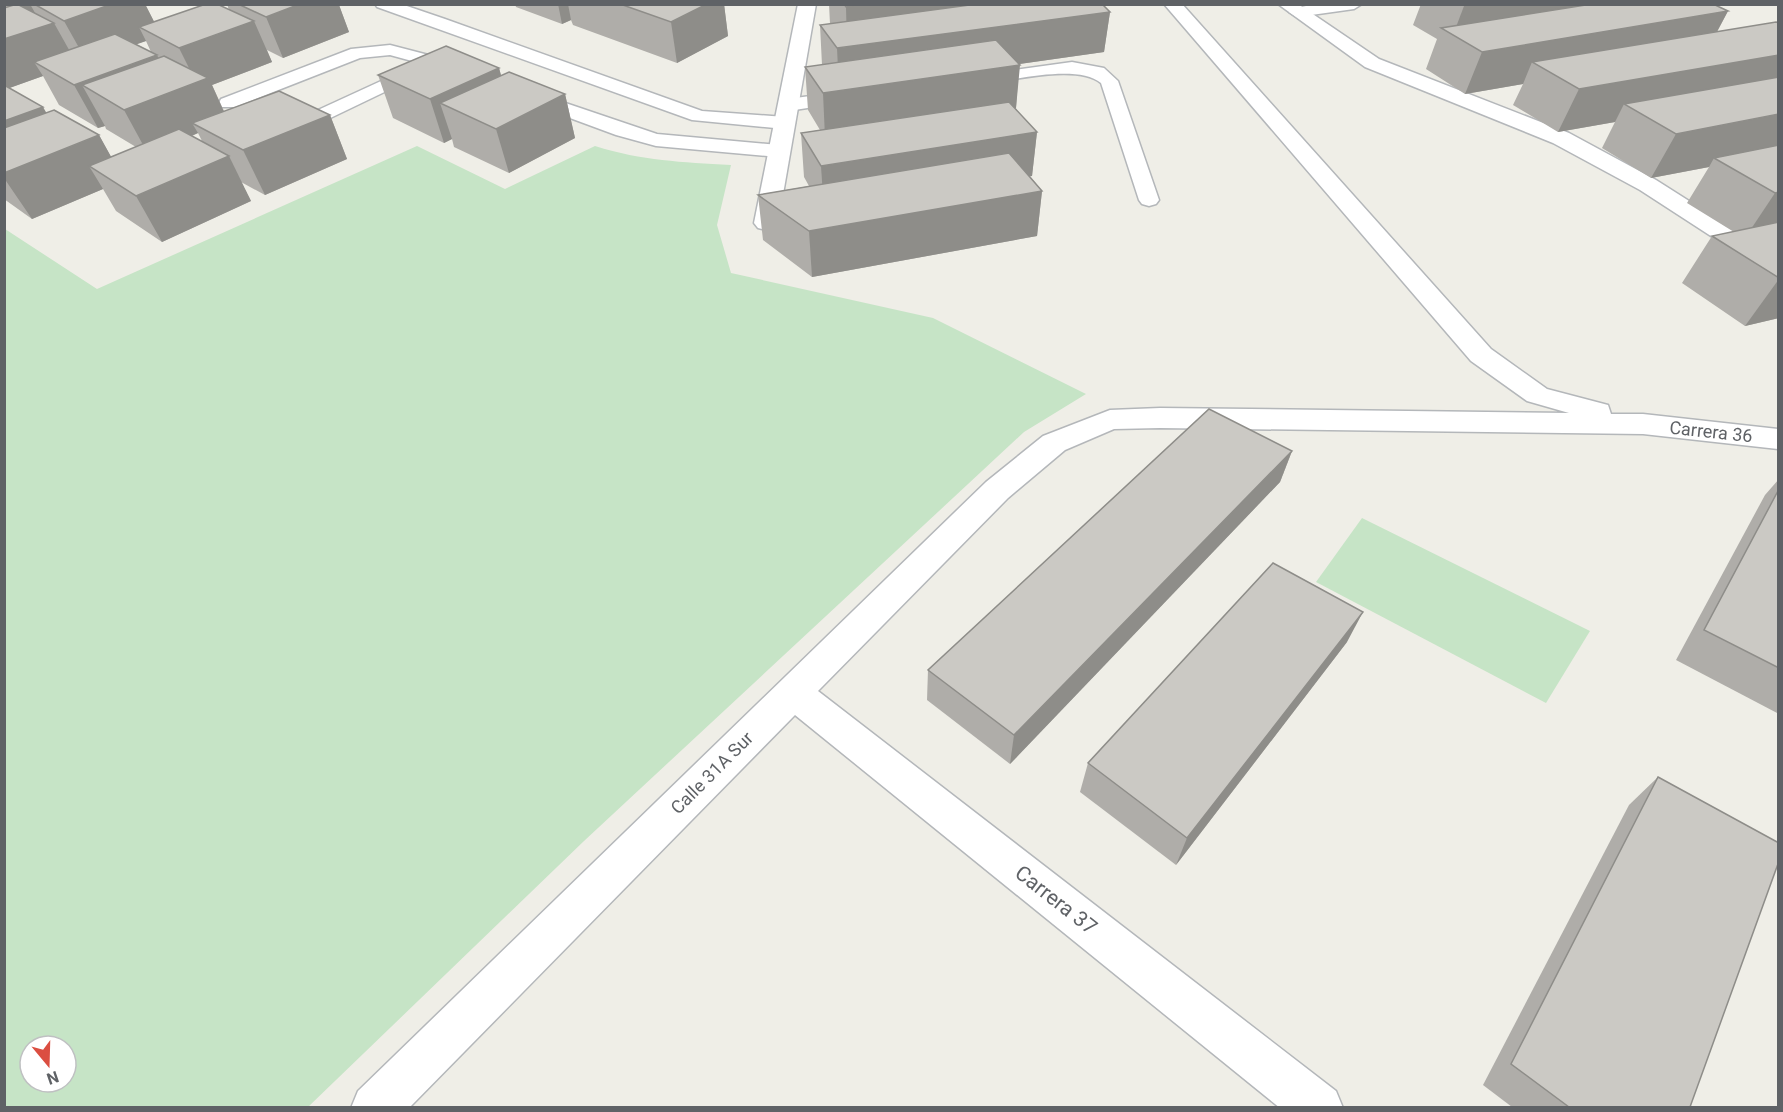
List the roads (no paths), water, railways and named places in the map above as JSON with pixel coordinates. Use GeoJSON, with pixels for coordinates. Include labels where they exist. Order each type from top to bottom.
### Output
{"type":"FeatureCollection","features":[{"type":"Feature","properties":{"kind":"street"},"geometry":{"type":"LineString","coordinates":[[766,223],[807,4]]}},
{"type":"Feature","properties":{"kind":"street"},"geometry":{"type":"LineString","coordinates":[[1172,4],[1481,355],[1537,395],[1643,424]]}},
{"type":"Feature","properties":{"kind":"street"},"geometry":{"type":"LineString","coordinates":[[1292,8],[1372,63],[1561,138],[1648,185],[1743,246]]}},
{"type":"Feature","properties":{"kind":"street","name":"Calle 31A Sur"},"geometry":{"type":"LineString","coordinates":[[375,1107],[997,490],[1054,443],[1110,420],[1160,418],[1643,424]]}},
{"type":"Feature","properties":{"kind":"street","name":"Carrera 36"},"geometry":{"type":"LineString","coordinates":[[1643,424],[1779,439]]}},
{"type":"Feature","properties":{"kind":"street","name":"Carrera 37"},"geometry":{"type":"LineString","coordinates":[[793,692],[1319,1107]]}},
{"type":"Feature","properties":{"kind":"lane"},"geometry":{"type":"LineString","coordinates":[[383,4],[699,116],[719,119],[787,114],[859,95]]}},
{"type":"Feature","properties":{"kind":"lane"},"geometry":{"type":"LineString","coordinates":[[1292,8],[1354,4]]}},
{"type":"Feature","properties":{"kind":"lane"},"geometry":{"type":"LineString","coordinates":[[228,103],[357,53],[390,50],[456,70]]}},
{"type":"Feature","properties":{"kind":"lane"},"geometry":{"type":"LineString","coordinates":[[272,139],[434,62]]}},
{"type":"Feature","properties":{"kind":"lane"},"geometry":{"type":"LineString","coordinates":[[965,81],[1072,68],[1098,72],[1109,81],[1149,200]]}},
{"type":"Feature","properties":{"kind":"lane"},"geometry":{"type":"LineString","coordinates":[[512,90],[623,131],[656,140],[779,151]]}}]}
